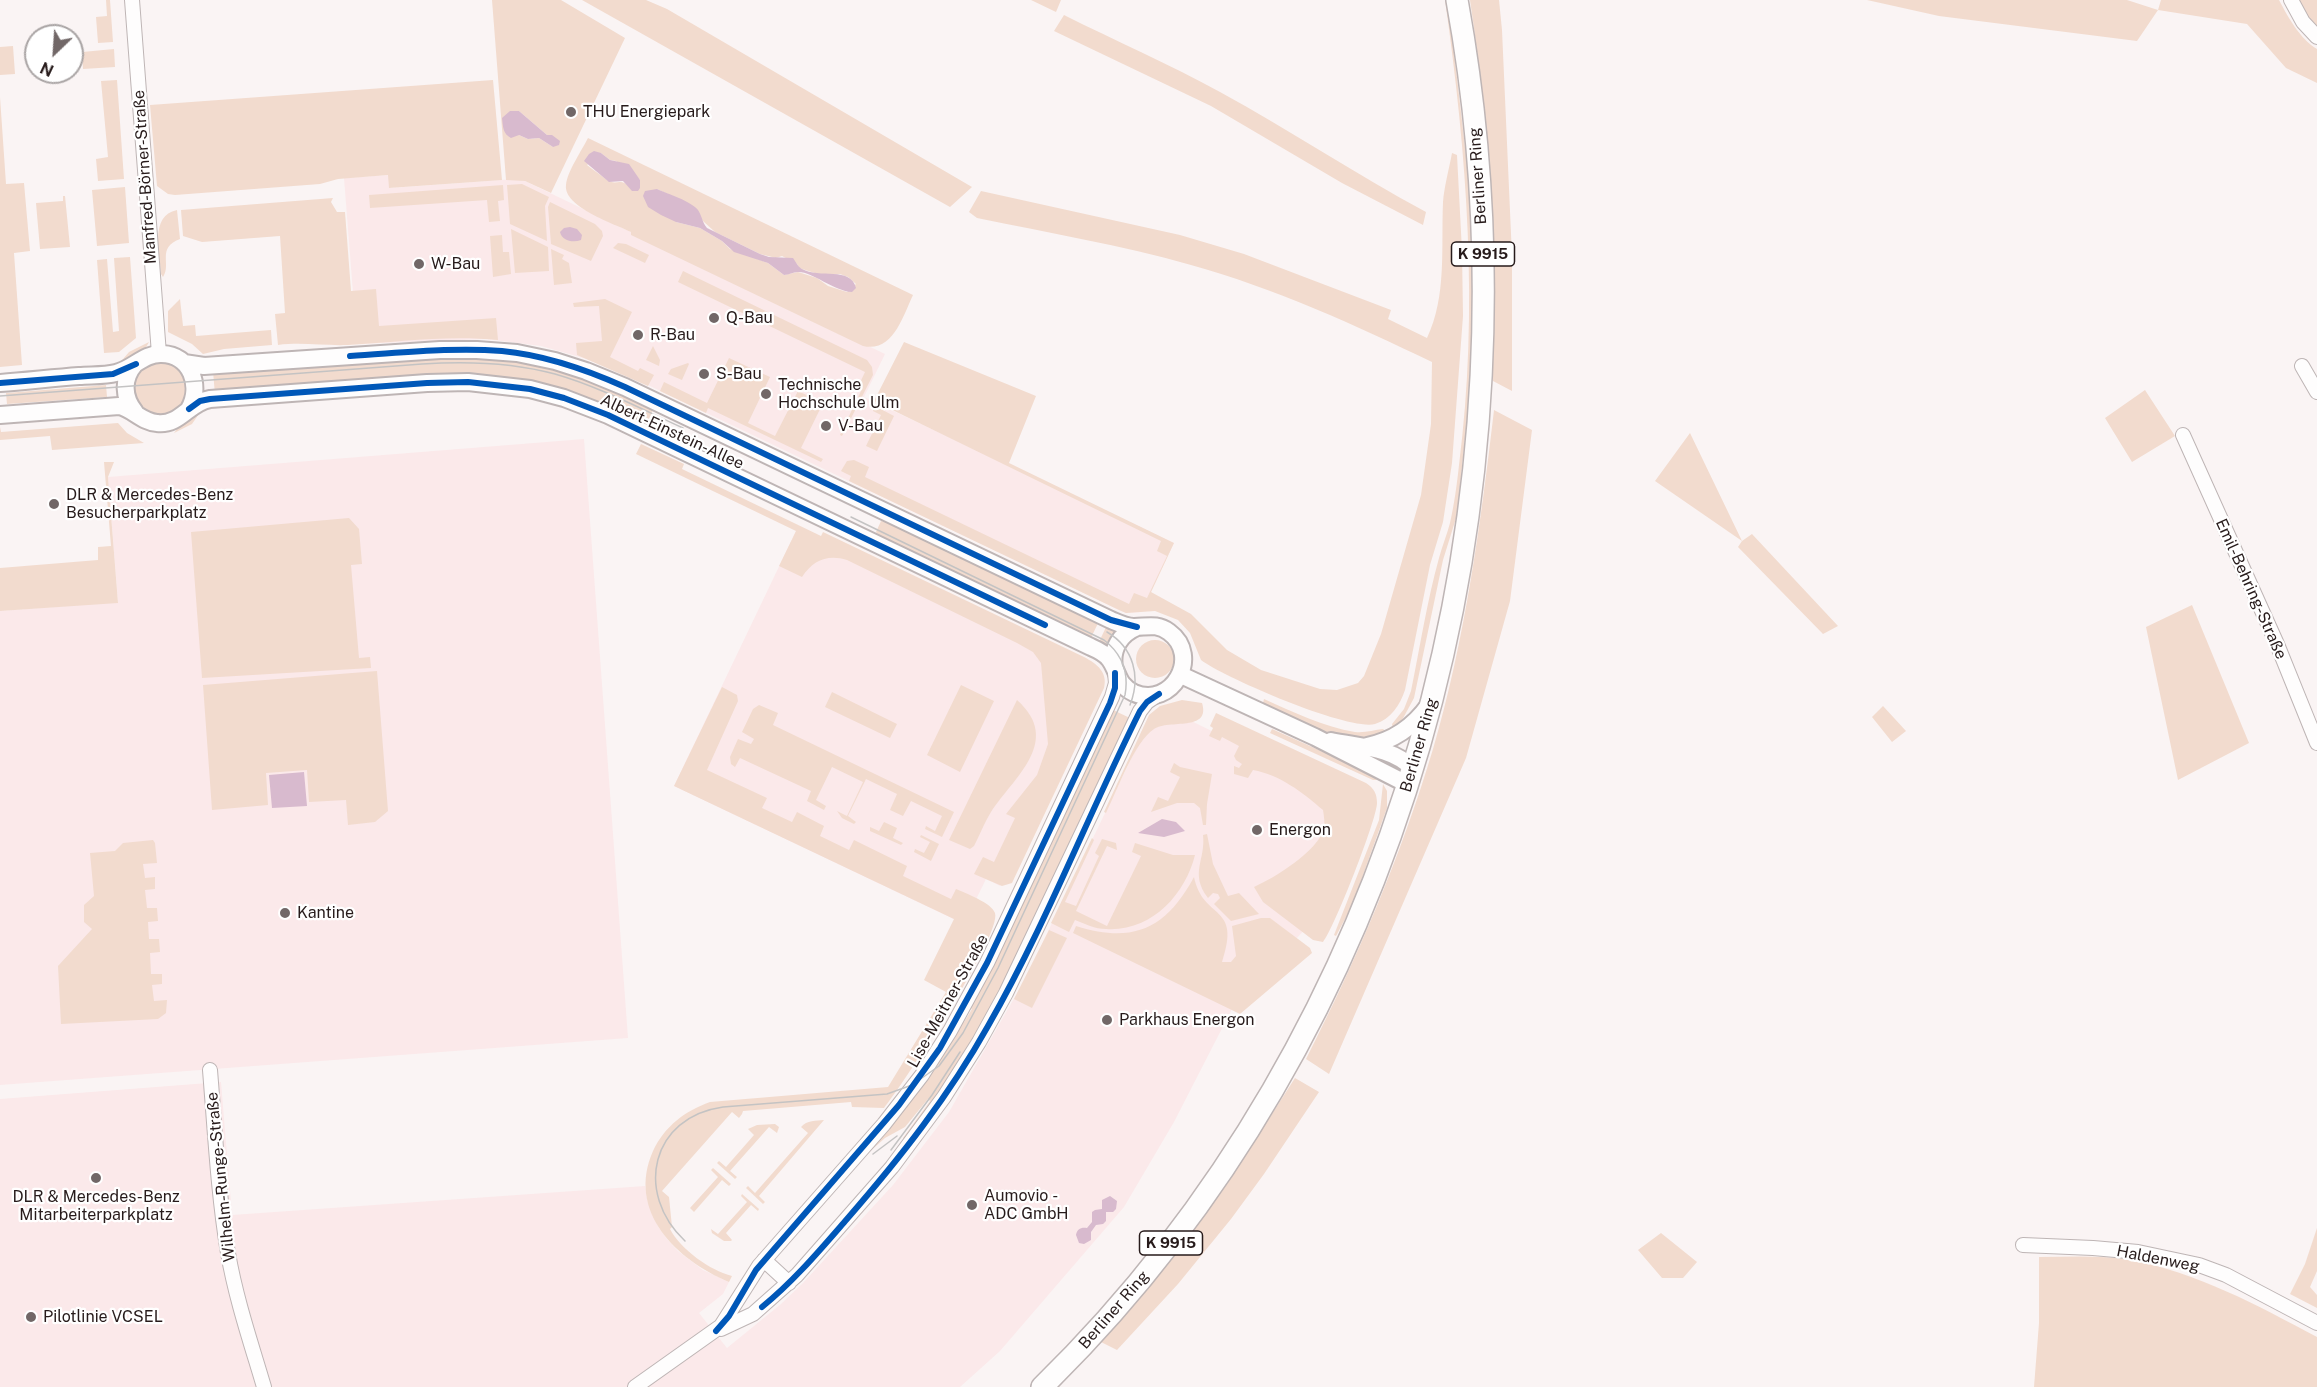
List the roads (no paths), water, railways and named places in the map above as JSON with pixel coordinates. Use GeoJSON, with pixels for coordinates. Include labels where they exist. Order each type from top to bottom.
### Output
{"type":"FeatureCollection","features":[{"type":"Feature","properties":{"kind":"main road","name":"Berliner Ring"},"geometry":{"type":"LineString","coordinates":[[1042,1387],[1101,1328],[1140,1282],[1216,1183],[1254,1124],[1329,988],[1364,908],[1411,777],[1449,628],[1463,548],[1474,465],[1482,367],[1483,285],[1479,179],[1469,79],[1457,0]]}},
{"type":"Feature","properties":{"kind":"street","name":"Manfred-Börner-Straße"},"geometry":{"type":"LineString","coordinates":[[132,0],[159,354]]}},
{"type":"Feature","properties":{"kind":"street"},"geometry":{"type":"LineString","coordinates":[[2291,0],[2303,22],[2317,37]]}},
{"type":"Feature","properties":{"kind":"street","name":"Albert-Einstein-Allee"},"geometry":{"type":"LineString","coordinates":[[159,354],[174,356],[184,363],[208,366],[465,350],[517,353],[565,364],[625,387],[1111,620],[1137,627],[1154,626],[1164,629],[1174,636],[1182,651],[1184,663],[1181,675]]}},
{"type":"Feature","properties":{"kind":"street"},"geometry":{"type":"LineString","coordinates":[[0,383],[113,374],[136,364],[145,357],[159,354]]}},
{"type":"Feature","properties":{"kind":"street"},"geometry":{"type":"LineString","coordinates":[[184,363],[191,371],[195,387],[194,399],[189,409]]}},
{"type":"Feature","properties":{"kind":"street"},"geometry":{"type":"LineString","coordinates":[[135,412],[128,402],[126,386],[129,374],[136,364]]}},
{"type":"Feature","properties":{"kind":"street"},"geometry":{"type":"LineString","coordinates":[[2302,366],[2317,392]]}},
{"type":"Feature","properties":{"kind":"street","name":"Albert-Einstein-Allee"},"geometry":{"type":"LineString","coordinates":[[0,415],[115,406],[135,412],[144,420],[161,423],[177,420],[197,403],[210,399],[442,382],[494,383],[552,395],[608,415],[1091,647],[1107,657],[1122,683],[1134,693],[1148,696],[1159,694]]}},
{"type":"Feature","properties":{"kind":"street","name":"Emil-Behring-Straße"},"geometry":{"type":"LineString","coordinates":[[2183,435],[2277,644],[2317,743]]}},
{"type":"Feature","properties":{"kind":"street"},"geometry":{"type":"LineString","coordinates":[[1114,670],[1114,653],[1119,641],[1127,632],[1137,627]]}},
{"type":"Feature","properties":{"kind":"street","name":"Lise-Meitner-Straße"},"geometry":{"type":"LineString","coordinates":[[716,1331],[726,1321],[746,1285],[764,1260],[899,1105],[940,1048],[987,963],[1110,703],[1115,688],[1114,670]]}},
{"type":"Feature","properties":{"kind":"street"},"geometry":{"type":"LineString","coordinates":[[1159,694],[1170,688],[1181,675],[1315,737],[1411,777]]}},
{"type":"Feature","properties":{"kind":"street","name":"Lise-Meitner-Straße"},"geometry":{"type":"LineString","coordinates":[[635,1387],[716,1331],[753,1314],[789,1283],[897,1162],[958,1076],[988,1026],[1140,711],[1147,702],[1159,694]]}},
{"type":"Feature","properties":{"kind":"street"},"geometry":{"type":"LineString","coordinates":[[1363,747],[1384,741],[1407,728],[1433,698]]}},
{"type":"Feature","properties":{"kind":"street"},"geometry":{"type":"LineString","coordinates":[[1315,737],[1394,755],[1411,777]]}},
{"type":"Feature","properties":{"kind":"street","name":"Wilhelm-Runge-Straße"},"geometry":{"type":"LineString","coordinates":[[210,1070],[221,1202],[228,1253],[239,1302],[264,1387]]}},
{"type":"Feature","properties":{"kind":"street","name":"Haldenweg"},"geometry":{"type":"LineString","coordinates":[[2023,1245],[2138,1252],[2199,1265],[2226,1275],[2317,1323]]}},
{"type":"Feature","properties":{"kind":"street"},"geometry":{"type":"LineString","coordinates":[[764,1260],[789,1283]]}},
{"type":"Feature","properties":{"kind":"tram line"},"geometry":{"type":"LineString","coordinates":[[0,396],[422,364],[488,363],[538,370],[572,379],[683,428]]}},
{"type":"Feature","properties":{"kind":"tram line"},"geometry":{"type":"LineString","coordinates":[[685,1241],[669,1222],[659,1201],[656,1180],[658,1160],[666,1141],[680,1125],[699,1114],[723,1107],[887,1094],[912,1085],[939,1066],[963,1033],[998,968],[1125,695],[1126,679],[1123,664],[1104,640],[851,517]]}},
{"type":"Feature","properties":{"kind":"tram line"},"geometry":{"type":"LineString","coordinates":[[1107,632],[1124,646],[1133,664],[1135,684],[1130,705]]}},
{"type":"Feature","properties":{"kind":"tram line"},"geometry":{"type":"LineString","coordinates":[[891,1150],[932,1095],[960,1052]]}},
{"type":"Feature","properties":{"kind":"tram line"},"geometry":{"type":"LineString","coordinates":[[873,1154],[897,1136]]}},
{"type":"Feature","properties":{"kind":"place","name":"THU Energiepark"},"geometry":{"type":"Point","coordinates":[571,112]}},
{"type":"Feature","properties":{"kind":"place","name":"W-Bau"},"geometry":{"type":"Point","coordinates":[419,264]}},
{"type":"Feature","properties":{"kind":"place","name":"Q-Bau"},"geometry":{"type":"Point","coordinates":[714,318]}},
{"type":"Feature","properties":{"kind":"place","name":"R-Bau"},"geometry":{"type":"Point","coordinates":[638,335]}},
{"type":"Feature","properties":{"kind":"place","name":"S-Bau"},"geometry":{"type":"Point","coordinates":[704,374]}},
{"type":"Feature","properties":{"kind":"place","name":"Technische Hochschule Ulm"},"geometry":{"type":"Point","coordinates":[766,394]}},
{"type":"Feature","properties":{"kind":"place","name":"V-Bau"},"geometry":{"type":"Point","coordinates":[826,426]}},
{"type":"Feature","properties":{"kind":"place","name":"DLR & Mercedes-Benz Besucherparkplatz"},"geometry":{"type":"Point","coordinates":[54,504]}},
{"type":"Feature","properties":{"kind":"place","name":"Energon"},"geometry":{"type":"Point","coordinates":[1257,830]}},
{"type":"Feature","properties":{"kind":"place","name":"Kantine"},"geometry":{"type":"Point","coordinates":[285,913]}},
{"type":"Feature","properties":{"kind":"place","name":"Parkhaus Energon"},"geometry":{"type":"Point","coordinates":[1107,1020]}},
{"type":"Feature","properties":{"kind":"place","name":"DLR & Mercedes-Benz Mitarbeiterparkplatz"},"geometry":{"type":"Point","coordinates":[96,1178]}},
{"type":"Feature","properties":{"kind":"place","name":"Aumovio - ADC GmbH"},"geometry":{"type":"Point","coordinates":[972,1205]}},
{"type":"Feature","properties":{"kind":"place","name":"Pilotlinie VCSEL"},"geometry":{"type":"Point","coordinates":[31,1317]}}]}
